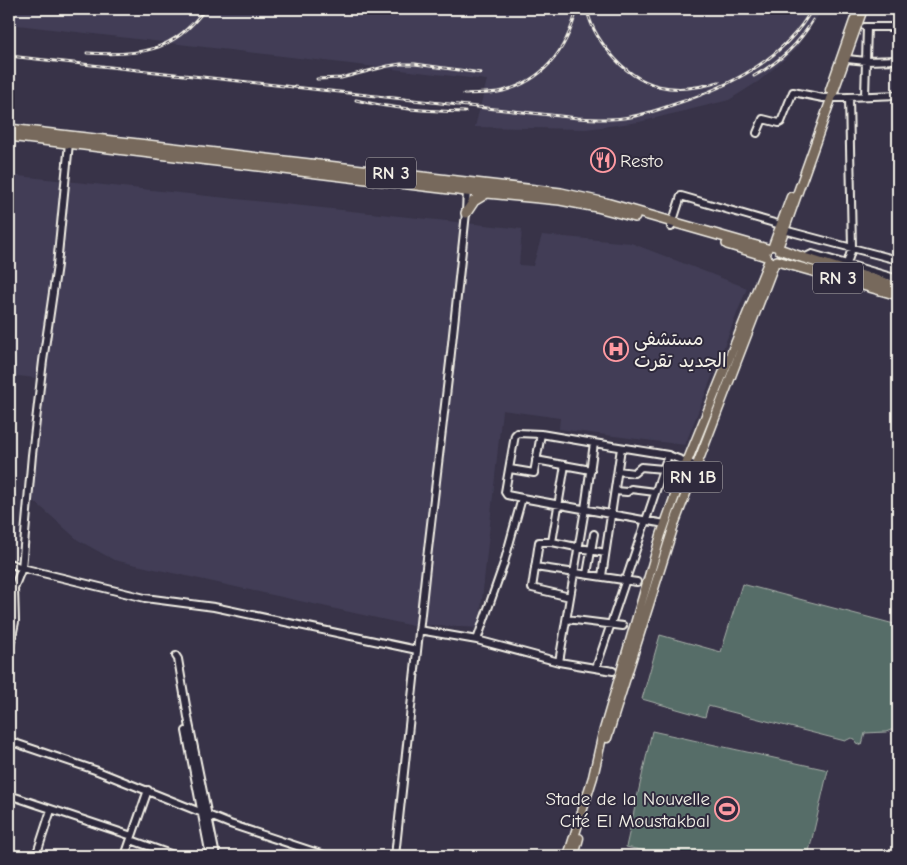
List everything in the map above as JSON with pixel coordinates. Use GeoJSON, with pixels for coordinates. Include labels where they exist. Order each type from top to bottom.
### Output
{"type":"FeatureCollection","features":[{"type":"Feature","properties":{"kind":"highway","name":"RN 3"},"geometry":{"type":"LineString","coordinates":[[9,129],[352,173]]}},
{"type":"Feature","properties":{"kind":"highway","name":"RN 3"},"geometry":{"type":"LineString","coordinates":[[9,136],[467,186],[579,196],[773,254],[898,295]]}},
{"type":"Feature","properties":{"kind":"highway","name":"RN 3"},"geometry":{"type":"LineString","coordinates":[[467,186],[489,193],[580,203],[672,225]]}},
{"type":"Feature","properties":{"kind":"highway"},"geometry":{"type":"LineString","coordinates":[[466,213],[474,201],[489,193]]}},
{"type":"Feature","properties":{"kind":"highway","name":"RN 3"},"geometry":{"type":"LineString","coordinates":[[773,254],[846,267],[898,287]]}},
{"type":"Feature","properties":{"kind":"main road"},"geometry":{"type":"LineString","coordinates":[[830,98],[858,9]]}},
{"type":"Feature","properties":{"kind":"main road"},"geometry":{"type":"LineString","coordinates":[[773,254],[863,9]]}},
{"type":"Feature","properties":{"kind":"main road","name":"RN 1B"},"geometry":{"type":"LineString","coordinates":[[568,856],[606,733],[665,524],[687,462],[773,254]]}},
{"type":"Feature","properties":{"kind":"main road","name":"RN 1B"},"geometry":{"type":"LineString","coordinates":[[617,694],[675,522],[773,254]]}},
{"type":"Feature","properties":{"kind":"main road","name":"RN 1B"},"geometry":{"type":"LineString","coordinates":[[574,856],[606,733]]}},
{"type":"Feature","properties":{"kind":"street"},"geometry":{"type":"LineString","coordinates":[[858,26],[898,27]]}},
{"type":"Feature","properties":{"kind":"street"},"geometry":{"type":"LineString","coordinates":[[865,96],[867,27]]}},
{"type":"Feature","properties":{"kind":"street"},"geometry":{"type":"LineString","coordinates":[[846,59],[866,61],[898,60]]}},
{"type":"Feature","properties":{"kind":"street"},"geometry":{"type":"LineString","coordinates":[[757,134],[762,119],[781,122],[792,92],[830,98],[898,95]]}},
{"type":"Feature","properties":{"kind":"street"},"geometry":{"type":"LineString","coordinates":[[849,97],[852,248],[846,267],[898,279]]}},
{"type":"Feature","properties":{"kind":"street"},"geometry":{"type":"LineString","coordinates":[[9,651],[15,622],[14,588],[22,568],[32,455],[57,264],[69,143]]}},
{"type":"Feature","properties":{"kind":"street"},"geometry":{"type":"LineString","coordinates":[[395,856],[466,213],[467,186]]}},
{"type":"Feature","properties":{"kind":"street"},"geometry":{"type":"LineString","coordinates":[[672,225],[681,196],[783,228],[898,260]]}},
{"type":"Feature","properties":{"kind":"street"},"geometry":{"type":"LineString","coordinates":[[665,524],[506,494],[515,435],[520,432],[540,434],[668,455],[697,466]]}},
{"type":"Feature","properties":{"kind":"street"},"geometry":{"type":"LineString","coordinates":[[510,469],[534,473],[540,434]]}},
{"type":"Feature","properties":{"kind":"street"},"geometry":{"type":"LineString","coordinates":[[559,662],[585,510],[594,443]]}},
{"type":"Feature","properties":{"kind":"street"},"geometry":{"type":"LineString","coordinates":[[602,576],[621,448]]}},
{"type":"Feature","properties":{"kind":"street"},"geometry":{"type":"LineString","coordinates":[[596,668],[668,455]]}},
{"type":"Feature","properties":{"kind":"street"},"geometry":{"type":"LineString","coordinates":[[536,460],[591,470]]}},
{"type":"Feature","properties":{"kind":"street"},"geometry":{"type":"LineString","coordinates":[[552,542],[565,465]]}},
{"type":"Feature","properties":{"kind":"street"},"geometry":{"type":"LineString","coordinates":[[618,471],[634,473],[641,467],[663,469]]}},
{"type":"Feature","properties":{"kind":"street"},"geometry":{"type":"LineString","coordinates":[[615,491],[627,492],[631,489],[655,492]]}},
{"type":"Feature","properties":{"kind":"street"},"geometry":{"type":"LineString","coordinates":[[477,640],[504,563],[522,498]]}},
{"type":"Feature","properties":{"kind":"street"},"geometry":{"type":"LineString","coordinates":[[587,574],[594,534]]}},
{"type":"Feature","properties":{"kind":"street"},"geometry":{"type":"LineString","coordinates":[[570,597],[533,589],[539,542],[552,542],[605,553]]}},
{"type":"Feature","properties":{"kind":"street"},"geometry":{"type":"LineString","coordinates":[[9,563],[22,568],[145,598],[214,607],[417,650]]}},
{"type":"Feature","properties":{"kind":"street"},"geometry":{"type":"LineString","coordinates":[[535,566],[637,582]]}},
{"type":"Feature","properties":{"kind":"street"},"geometry":{"type":"LineString","coordinates":[[567,619],[623,626]]}},
{"type":"Feature","properties":{"kind":"street"},"geometry":{"type":"LineString","coordinates":[[420,630],[477,640],[559,662],[613,671]]}},
{"type":"Feature","properties":{"kind":"street"},"geometry":{"type":"LineString","coordinates":[[210,856],[205,814],[176,656],[174,661],[205,814],[216,856]]}},
{"type":"Feature","properties":{"kind":"street"},"geometry":{"type":"LineString","coordinates":[[9,741],[148,790],[205,814],[326,856]]}},
{"type":"Feature","properties":{"kind":"street"},"geometry":{"type":"LineString","coordinates":[[126,856],[148,790]]}},
{"type":"Feature","properties":{"kind":"street"},"geometry":{"type":"LineString","coordinates":[[9,795],[176,856]]}},
{"type":"Feature","properties":{"kind":"street"},"geometry":{"type":"LineString","coordinates":[[36,856],[51,810]]}},
{"type":"Feature","properties":{"kind":"shaded area"},"geometry":{"type":"Polygon","coordinates":[[[9,9],[823,9],[795,50],[759,81],[729,100],[639,122],[586,129],[475,127],[487,80],[9,24],[9,9]]]}},
{"type":"Feature","properties":{"kind":"shaded area"},"geometry":{"type":"Polygon","coordinates":[[[9,175],[522,229],[519,265],[533,266],[542,235],[631,243],[747,288],[685,445],[559,429],[560,418],[502,410],[479,628],[432,625],[413,626],[114,560],[78,540],[32,499],[45,379],[9,375],[9,175]]]}},
{"type":"Feature","properties":{"kind":"green space"},"geometry":{"type":"Polygon","coordinates":[[[742,584],[898,625],[898,727],[886,732],[865,733],[862,745],[856,743],[855,739],[851,738],[845,741],[708,706],[705,717],[642,699],[660,635],[721,652],[742,584]]]}},
{"type":"Feature","properties":{"kind":"green space","name":"Stade de la Nouvelle Cité El Moustakbal"},"geometry":{"type":"Polygon","coordinates":[[[652,731],[828,770],[808,856],[669,856],[626,847],[652,731]]]}},
{"type":"Feature","properties":{"kind":"railway"},"geometry":{"type":"LineString","coordinates":[[87,53],[122,54],[153,49],[180,35],[193,24],[205,9]]}},
{"type":"Feature","properties":{"kind":"railway"},"geometry":{"type":"LineString","coordinates":[[464,94],[503,91],[518,86],[542,71],[560,50],[573,24],[577,9]]}},
{"type":"Feature","properties":{"kind":"railway"},"geometry":{"type":"LineString","coordinates":[[587,9],[596,33],[610,53],[621,65],[646,82],[673,88],[688,88],[719,82]]}},
{"type":"Feature","properties":{"kind":"railway"},"geometry":{"type":"LineString","coordinates":[[9,56],[578,118],[612,119],[656,111],[734,80],[770,57],[786,43],[812,9]]}},
{"type":"Feature","properties":{"kind":"railway"},"geometry":{"type":"LineString","coordinates":[[754,76],[787,52],[813,20]]}},
{"type":"Feature","properties":{"kind":"railway"},"geometry":{"type":"LineString","coordinates":[[317,79],[341,78],[401,64],[415,64],[481,73]]}},
{"type":"Feature","properties":{"kind":"railway"},"geometry":{"type":"LineString","coordinates":[[356,100],[410,109],[465,112]]}},
{"type":"Feature","properties":{"kind":"place","name":"Resto"},"geometry":{"type":"Point","coordinates":[603,160]}},
{"type":"Feature","properties":{"kind":"place","name":"مستشفى الجديد تقرت"},"geometry":{"type":"Point","coordinates":[616,349]}},
{"type":"Feature","properties":{"kind":"place","name":"Stade de la Nouvelle Cité El Moustakbal"},"geometry":{"type":"Point","coordinates":[727,809]}}]}
